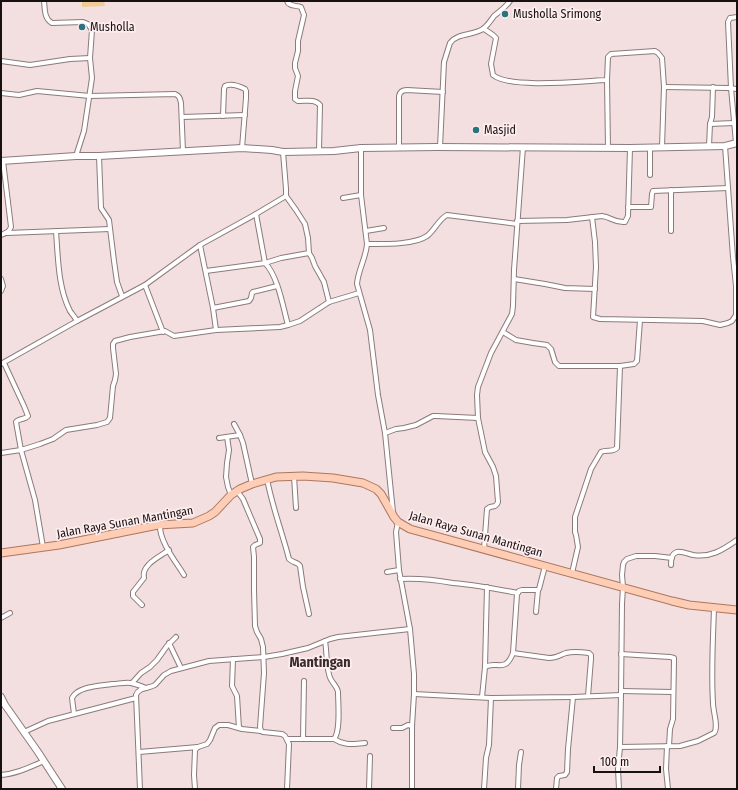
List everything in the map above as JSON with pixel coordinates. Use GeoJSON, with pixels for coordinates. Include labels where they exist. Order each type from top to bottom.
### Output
{"type":"FeatureCollection","features":[{"type":"Feature","properties":{"kind":"main road","name":"Jalan Raya Sunan Mantingan"},"geometry":{"type":"LineString","coordinates":[[1,553],[43,547],[148,526],[193,523],[215,512],[240,489],[267,479],[294,476],[333,478],[363,483],[376,489],[381,494],[396,520],[410,529],[680,603],[737,610]]}},
{"type":"Feature","properties":{"kind":"street"},"geometry":{"type":"LineString","coordinates":[[44,1],[46,18],[49,22],[83,22],[88,24],[92,30],[90,58],[92,78],[90,96],[84,131],[76,156]]}},
{"type":"Feature","properties":{"kind":"street"},"geometry":{"type":"LineString","coordinates":[[287,1],[290,5],[301,7],[304,14],[295,63],[298,76],[295,98],[298,101],[314,101],[320,105],[319,151]]}},
{"type":"Feature","properties":{"kind":"street"},"geometry":{"type":"LineString","coordinates":[[440,147],[444,62],[451,40],[456,37],[484,29],[510,1]]}},
{"type":"Feature","properties":{"kind":"street"},"geometry":{"type":"LineString","coordinates":[[7,233],[11,227],[2,161],[242,148],[283,152],[342,151],[361,148],[440,147],[650,148],[724,146],[736,143],[731,88],[728,22],[730,18],[737,17]]}},
{"type":"Feature","properties":{"kind":"street"},"geometry":{"type":"LineString","coordinates":[[484,29],[496,38],[491,68],[493,75],[500,79],[530,83],[607,80]]}},
{"type":"Feature","properties":{"kind":"street"},"geometry":{"type":"LineString","coordinates":[[608,148],[608,57],[612,54],[655,51],[661,55],[662,58],[664,87],[662,147]]}},
{"type":"Feature","properties":{"kind":"street"},"geometry":{"type":"LineString","coordinates":[[1,61],[30,65],[70,59],[90,58]]}},
{"type":"Feature","properties":{"kind":"street"},"geometry":{"type":"LineString","coordinates":[[223,116],[225,86],[228,84],[246,89],[242,148]]}},
{"type":"Feature","properties":{"kind":"street"},"geometry":{"type":"LineString","coordinates":[[664,87],[713,87],[731,88],[737,90]]}},
{"type":"Feature","properties":{"kind":"street"},"geometry":{"type":"LineString","coordinates":[[709,146],[713,87]]}},
{"type":"Feature","properties":{"kind":"street"},"geometry":{"type":"LineString","coordinates":[[1,93],[19,95],[37,90],[90,96],[175,94],[180,98],[183,151]]}},
{"type":"Feature","properties":{"kind":"street"},"geometry":{"type":"LineString","coordinates":[[399,148],[400,93],[404,90],[443,92]]}},
{"type":"Feature","properties":{"kind":"street"},"geometry":{"type":"LineString","coordinates":[[182,117],[245,115]]}},
{"type":"Feature","properties":{"kind":"street"},"geometry":{"type":"LineString","coordinates":[[710,124],[734,123]]}},
{"type":"Feature","properties":{"kind":"street"},"geometry":{"type":"LineString","coordinates":[[592,217],[596,267],[593,317],[600,319],[703,321],[720,325],[728,323],[734,319],[736,315],[737,286],[735,248],[724,146]]}},
{"type":"Feature","properties":{"kind":"street"},"geometry":{"type":"LineString","coordinates":[[484,549],[487,509],[497,504],[498,489],[493,467],[485,452],[478,418],[477,395],[478,387],[491,353],[512,314],[523,147]]}},
{"type":"Feature","properties":{"kind":"street"},"geometry":{"type":"LineString","coordinates":[[361,148],[361,194],[367,249],[357,284],[370,330],[396,520],[400,579],[413,652],[414,694],[412,726],[412,789]]}},
{"type":"Feature","properties":{"kind":"street"},"geometry":{"type":"LineString","coordinates":[[367,244],[401,243],[420,239],[427,236],[440,220],[447,215],[517,222],[567,220],[604,216],[616,222],[625,222],[628,216],[630,148]]}},
{"type":"Feature","properties":{"kind":"street"},"geometry":{"type":"LineString","coordinates":[[650,148],[650,175]]}},
{"type":"Feature","properties":{"kind":"street"},"geometry":{"type":"LineString","coordinates":[[283,152],[286,196],[304,224],[308,238],[309,253],[314,266],[324,282],[329,302]]}},
{"type":"Feature","properties":{"kind":"street"},"geometry":{"type":"LineString","coordinates":[[99,156],[101,208],[109,220],[117,282],[122,296]]}},
{"type":"Feature","properties":{"kind":"street"},"geometry":{"type":"LineString","coordinates":[[628,207],[651,207],[652,192],[728,188]]}},
{"type":"Feature","properties":{"kind":"street"},"geometry":{"type":"LineString","coordinates":[[671,190],[671,231]]}},
{"type":"Feature","properties":{"kind":"street"},"geometry":{"type":"LineString","coordinates":[[343,198],[361,194]]}},
{"type":"Feature","properties":{"kind":"street"},"geometry":{"type":"LineString","coordinates":[[43,547],[35,500],[21,450],[16,424],[17,420],[28,416],[3,363],[122,296],[145,285],[200,245],[286,196]]}},
{"type":"Feature","properties":{"kind":"street"},"geometry":{"type":"LineString","coordinates":[[256,214],[265,262],[270,268],[277,286],[288,325]]}},
{"type":"Feature","properties":{"kind":"street"},"geometry":{"type":"LineString","coordinates":[[366,231],[384,228]]}},
{"type":"Feature","properties":{"kind":"street"},"geometry":{"type":"LineString","coordinates":[[1,235],[7,233],[110,229]]}},
{"type":"Feature","properties":{"kind":"street"},"geometry":{"type":"LineString","coordinates":[[56,231],[64,295],[70,311],[77,321]]}},
{"type":"Feature","properties":{"kind":"street"},"geometry":{"type":"LineString","coordinates":[[200,245],[216,330]]}},
{"type":"Feature","properties":{"kind":"street"},"geometry":{"type":"LineString","coordinates":[[206,271],[265,262],[309,253]]}},
{"type":"Feature","properties":{"kind":"street"},"geometry":{"type":"LineString","coordinates":[[1,279],[3,286],[1,291]]}},
{"type":"Feature","properties":{"kind":"street"},"geometry":{"type":"LineString","coordinates":[[514,279],[565,288],[595,289]]}},
{"type":"Feature","properties":{"kind":"street"},"geometry":{"type":"LineString","coordinates":[[145,285],[163,332]]}},
{"type":"Feature","properties":{"kind":"street"},"geometry":{"type":"LineString","coordinates":[[213,308],[249,301],[253,292],[277,286]]}},
{"type":"Feature","properties":{"kind":"street"},"geometry":{"type":"LineString","coordinates":[[1,453],[21,450],[40,444],[53,439],[66,430],[107,422],[110,418],[113,386],[116,374],[113,348],[115,341],[165,331],[174,336],[216,330],[280,327],[300,321],[329,302],[359,293]]}},
{"type":"Feature","properties":{"kind":"street"},"geometry":{"type":"LineString","coordinates":[[503,332],[516,340],[547,345],[551,348],[554,362],[560,366],[620,366],[634,364],[637,361],[640,320]]}},
{"type":"Feature","properties":{"kind":"street"},"geometry":{"type":"LineString","coordinates":[[572,573],[578,547],[575,532],[575,518],[591,469],[601,452],[612,451],[617,448],[620,366]]}},
{"type":"Feature","properties":{"kind":"street"},"geometry":{"type":"LineString","coordinates":[[385,433],[416,425],[433,416],[478,418]]}},
{"type":"Feature","properties":{"kind":"street"},"geometry":{"type":"LineString","coordinates":[[234,424],[243,443],[252,484]]}},
{"type":"Feature","properties":{"kind":"street"},"geometry":{"type":"LineString","coordinates":[[219,438],[240,435]]}},
{"type":"Feature","properties":{"kind":"street"},"geometry":{"type":"LineString","coordinates":[[227,437],[229,450],[226,477],[228,486],[234,493],[243,499],[260,539],[260,543],[253,547],[255,626],[261,639],[264,656],[261,731]]}},
{"type":"Feature","properties":{"kind":"street"},"geometry":{"type":"LineString","coordinates":[[294,476],[296,508]]}},
{"type":"Feature","properties":{"kind":"street"},"geometry":{"type":"LineString","coordinates":[[267,479],[274,509],[289,558],[293,563],[300,566],[309,614]]}},
{"type":"Feature","properties":{"kind":"street"},"geometry":{"type":"LineString","coordinates":[[159,525],[160,534],[184,575]]}},
{"type":"Feature","properties":{"kind":"street"},"geometry":{"type":"LineString","coordinates":[[671,565],[674,553],[679,552],[702,556],[713,554],[724,549],[737,540]]}},
{"type":"Feature","properties":{"kind":"street"},"geometry":{"type":"LineString","coordinates":[[142,605],[133,596],[133,592],[144,578],[143,574],[146,568],[169,550]]}},
{"type":"Feature","properties":{"kind":"street"},"geometry":{"type":"LineString","coordinates":[[619,789],[618,769],[620,747],[623,565],[627,559],[636,556],[672,558]]}},
{"type":"Feature","properties":{"kind":"street"},"geometry":{"type":"LineString","coordinates":[[536,612],[538,590],[540,588],[545,566]]}},
{"type":"Feature","properties":{"kind":"street"},"geometry":{"type":"LineString","coordinates":[[387,572],[399,570]]}},
{"type":"Feature","properties":{"kind":"street"},"geometry":{"type":"LineString","coordinates":[[400,579],[407,578],[434,580],[518,593],[522,590],[538,590]]}},
{"type":"Feature","properties":{"kind":"street"},"geometry":{"type":"LineString","coordinates":[[482,697],[487,587]]}},
{"type":"Feature","properties":{"kind":"street"},"geometry":{"type":"LineString","coordinates":[[484,667],[504,665],[509,661],[513,653],[518,593]]}},
{"type":"Feature","properties":{"kind":"street"},"geometry":{"type":"LineString","coordinates":[[620,747],[680,746],[698,741],[714,733],[717,729],[713,711],[711,682],[714,608]]}},
{"type":"Feature","properties":{"kind":"street"},"geometry":{"type":"LineString","coordinates":[[1,618],[10,614]]}},
{"type":"Feature","properties":{"kind":"street"},"geometry":{"type":"LineString","coordinates":[[140,789],[137,692],[155,685],[167,673],[210,661],[282,654],[308,648],[338,637],[410,629]]}},
{"type":"Feature","properties":{"kind":"street"},"geometry":{"type":"LineString","coordinates":[[132,683],[141,673],[150,668],[169,643],[176,637]]}},
{"type":"Feature","properties":{"kind":"street"},"geometry":{"type":"LineString","coordinates":[[325,641],[329,675],[338,692],[338,730],[334,739]]}},
{"type":"Feature","properties":{"kind":"street"},"geometry":{"type":"LineString","coordinates":[[169,643],[181,668]]}},
{"type":"Feature","properties":{"kind":"street"},"geometry":{"type":"LineString","coordinates":[[513,653],[549,658],[554,658],[567,653],[589,653],[591,655],[591,659],[588,696]]}},
{"type":"Feature","properties":{"kind":"street"},"geometry":{"type":"LineString","coordinates":[[621,654],[674,658],[673,719],[670,729],[666,768],[668,789]]}},
{"type":"Feature","properties":{"kind":"street"},"geometry":{"type":"LineString","coordinates":[[233,659],[232,686],[237,696],[239,728]]}},
{"type":"Feature","properties":{"kind":"street"},"geometry":{"type":"LineString","coordinates":[[303,739],[304,682]]}},
{"type":"Feature","properties":{"kind":"street"},"geometry":{"type":"LineString","coordinates":[[74,714],[72,698],[76,693],[90,687],[132,683],[146,688]]}},
{"type":"Feature","properties":{"kind":"street"},"geometry":{"type":"LineString","coordinates":[[414,694],[491,698],[573,697],[621,693],[673,692]]}},
{"type":"Feature","properties":{"kind":"street"},"geometry":{"type":"LineString","coordinates":[[1,697],[62,789]]}},
{"type":"Feature","properties":{"kind":"street"},"geometry":{"type":"LineString","coordinates":[[556,789],[557,778],[565,775],[567,772],[573,697]]}},
{"type":"Feature","properties":{"kind":"street"},"geometry":{"type":"LineString","coordinates":[[24,732],[43,723],[136,698]]}},
{"type":"Feature","properties":{"kind":"street"},"geometry":{"type":"LineString","coordinates":[[484,789],[486,758],[489,745],[491,698]]}},
{"type":"Feature","properties":{"kind":"street"},"geometry":{"type":"LineString","coordinates":[[139,752],[198,747],[208,744],[215,728],[219,725],[228,725],[282,734],[287,739],[289,748],[287,789]]}},
{"type":"Feature","properties":{"kind":"street"},"geometry":{"type":"LineString","coordinates":[[393,728],[402,728],[408,725],[412,726]]}},
{"type":"Feature","properties":{"kind":"street"},"geometry":{"type":"LineString","coordinates":[[287,739],[334,739],[341,743],[348,744],[365,743]]}},
{"type":"Feature","properties":{"kind":"street"},"geometry":{"type":"LineString","coordinates":[[195,789],[195,750],[198,747]]}},
{"type":"Feature","properties":{"kind":"street"},"geometry":{"type":"LineString","coordinates":[[518,789],[521,752]]}},
{"type":"Feature","properties":{"kind":"street"},"geometry":{"type":"LineString","coordinates":[[370,756],[370,789]]}},
{"type":"Feature","properties":{"kind":"street"},"geometry":{"type":"LineString","coordinates":[[1,775],[22,771],[44,761]]}},
{"type":"Feature","properties":{"kind":"shaded area"},"geometry":{"type":"Polygon","coordinates":[[[82,1],[104,1],[105,6],[82,7],[82,1]]]}},
{"type":"Feature","properties":{"kind":"place","name":"Musholla Srimong"},"geometry":{"type":"Point","coordinates":[505,14]}},
{"type":"Feature","properties":{"kind":"place","name":"Musholla"},"geometry":{"type":"Point","coordinates":[82,27]}},
{"type":"Feature","properties":{"kind":"place","name":"Masjid"},"geometry":{"type":"Point","coordinates":[476,130]}},
{"type":"Feature","properties":{"kind":"district","name":"Mantingan"},"geometry":{"type":"Point","coordinates":[320,662]}}]}
